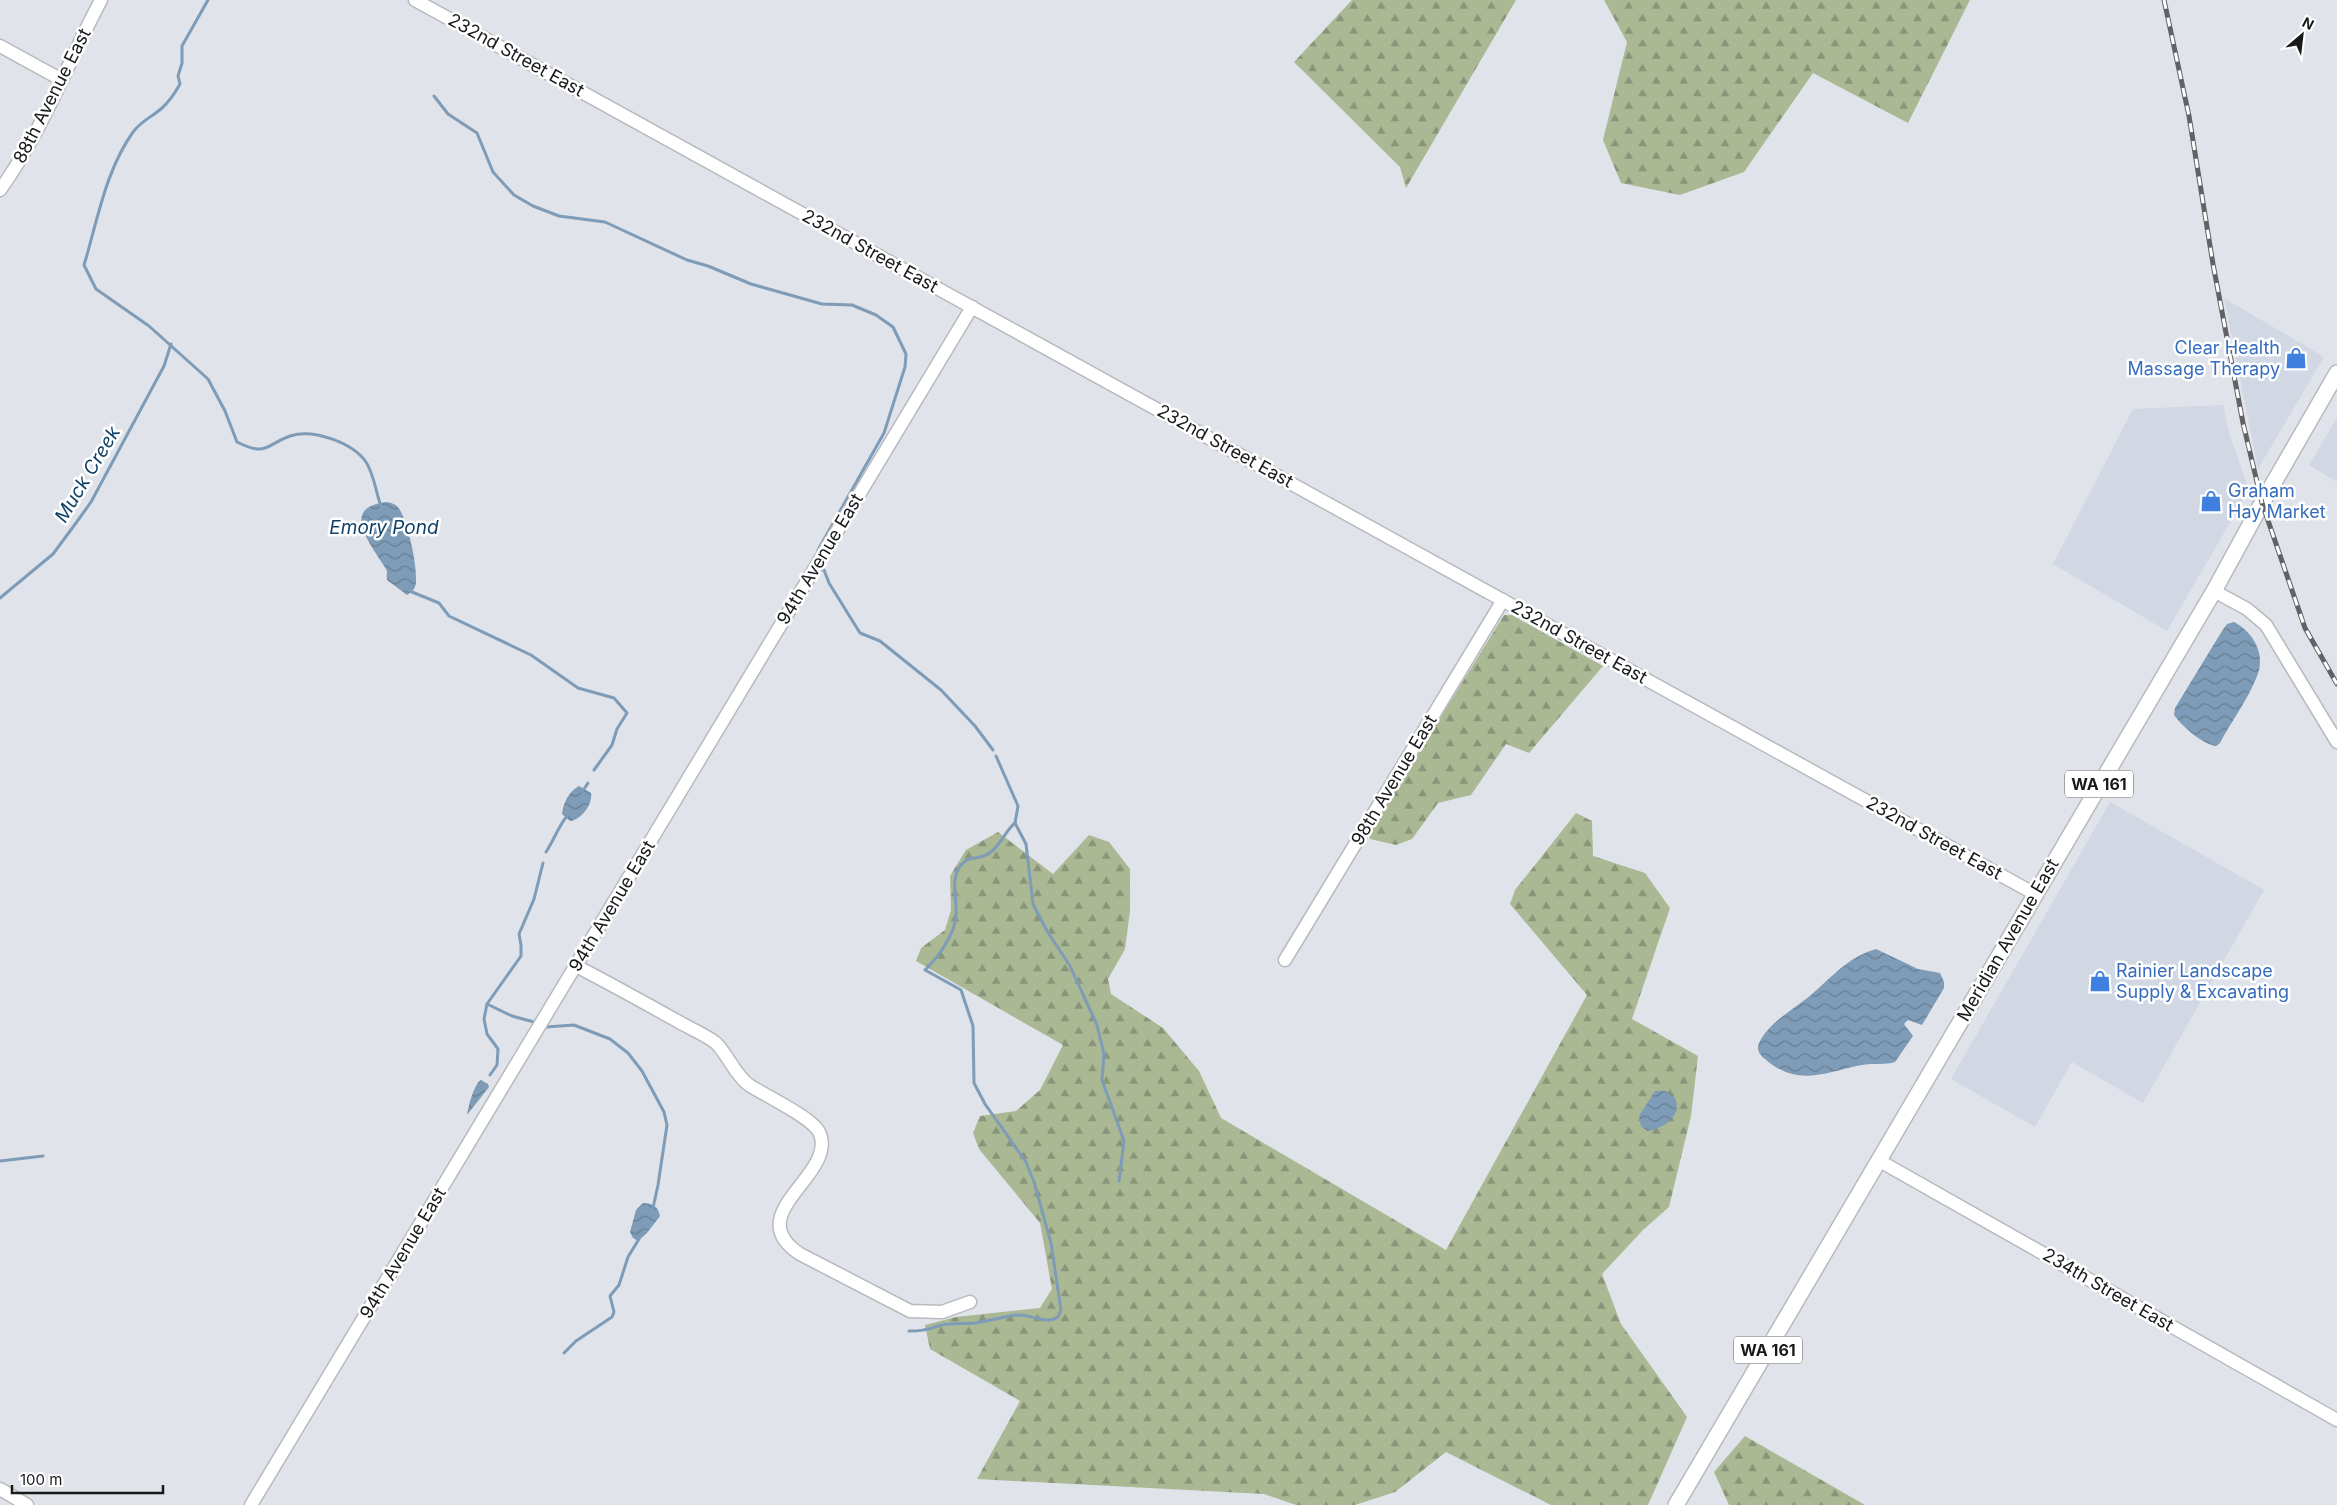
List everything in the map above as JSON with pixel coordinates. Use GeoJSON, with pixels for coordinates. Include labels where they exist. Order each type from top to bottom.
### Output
{"type":"FeatureCollection","features":[{"type":"Feature","properties":{"kind":"main road","name":"Meridian Avenue East"},"geometry":{"type":"LineString","coordinates":[[1676,1505],[2214,591],[2337,373]]}},
{"type":"Feature","properties":{"kind":"street","name":"88th Avenue East"},"geometry":{"type":"LineString","coordinates":[[0,190],[42,123],[101,0]]}},
{"type":"Feature","properties":{"kind":"street","name":"232nd Street East"},"geometry":{"type":"LineString","coordinates":[[415,0],[2035,894]]}},
{"type":"Feature","properties":{"kind":"street"},"geometry":{"type":"LineString","coordinates":[[0,46],[62,80]]}},
{"type":"Feature","properties":{"kind":"street","name":"94th Avenue East"},"geometry":{"type":"LineString","coordinates":[[250,1505],[972,306]]}},
{"type":"Feature","properties":{"kind":"street"},"geometry":{"type":"LineString","coordinates":[[2214,591],[2247,609],[2266,625],[2337,742]]}},
{"type":"Feature","properties":{"kind":"street","name":"98th Avenue East"},"geometry":{"type":"LineString","coordinates":[[1285,960],[1503,600]]}},
{"type":"Feature","properties":{"kind":"street"},"geometry":{"type":"LineString","coordinates":[[576,966],[715,1042],[746,1083],[804,1118],[820,1134],[822,1146],[820,1153],[783,1213],[779,1230],[786,1244],[800,1254],[910,1311],[942,1312],[970,1302]]}},
{"type":"Feature","properties":{"kind":"street","name":"234th Street East"},"geometry":{"type":"LineString","coordinates":[[1878,1160],[2337,1420]]}},
{"type":"Feature","properties":{"kind":"street"},"geometry":{"type":"LineString","coordinates":[[0,1489],[27,1505]]}},
{"type":"Feature","properties":{"kind":"shaded area"},"geometry":{"type":"Polygon","coordinates":[[[2224,298],[2324,357],[2258,469],[2224,298]]]}},
{"type":"Feature","properties":{"kind":"shaded area"},"geometry":{"type":"Polygon","coordinates":[[[2223,405],[2229,433],[2249,490],[2167,631],[2053,564],[2133,409],[2223,405]]]}},
{"type":"Feature","properties":{"kind":"shaded area"},"geometry":{"type":"Polygon","coordinates":[[[2337,418],[2337,482],[2309,465],[2337,418]]]}},
{"type":"Feature","properties":{"kind":"shaded area"},"geometry":{"type":"Polygon","coordinates":[[[2110,802],[2264,890],[2143,1103],[2072,1062],[2035,1127],[1951,1079],[2110,802]]]}},
{"type":"Feature","properties":{"kind":"green space"},"geometry":{"type":"Polygon","coordinates":[[[1352,0],[1516,0],[1406,188],[1400,167],[1294,62],[1352,0]]]}},
{"type":"Feature","properties":{"kind":"green space"},"geometry":{"type":"Polygon","coordinates":[[[1604,0],[1970,0],[1908,123],[1813,73],[1744,172],[1680,195],[1621,183],[1603,140],[1627,42],[1604,0]]]}},
{"type":"Feature","properties":{"kind":"green space"},"geometry":{"type":"Polygon","coordinates":[[[1504,615],[1512,615],[1603,666],[1529,753],[1506,744],[1471,795],[1438,803],[1412,839],[1396,845],[1370,839],[1369,833],[1504,615]]]}},
{"type":"Feature","properties":{"kind":"green space"},"geometry":{"type":"Polygon","coordinates":[[[1576,813],[1592,821],[1593,856],[1645,873],[1670,908],[1632,1019],[1698,1056],[1691,1116],[1669,1207],[1643,1230],[1602,1274],[1621,1324],[1687,1417],[1648,1505],[1551,1505],[1446,1452],[1395,1492],[1355,1505],[1296,1505],[1264,1494],[977,1479],[1020,1401],[930,1349],[925,1325],[956,1317],[1040,1308],[1052,1289],[1040,1223],[979,1149],[973,1133],[980,1116],[1016,1111],[1040,1090],[1063,1045],[916,961],[921,948],[945,930],[951,910],[950,876],[966,850],[998,832],[1053,874],[1089,835],[1109,842],[1130,869],[1130,911],[1125,949],[1108,979],[1111,994],[1163,1028],[1199,1071],[1221,1118],[1446,1250],[1587,995],[1510,904],[1515,890],[1576,813]]]}},
{"type":"Feature","properties":{"kind":"green space"},"geometry":{"type":"Polygon","coordinates":[[[1745,1436],[1865,1505],[1729,1505],[1714,1472],[1745,1436]]]}},
{"type":"Feature","properties":{"kind":"water","name":"Emory Pond"},"geometry":{"type":"Polygon","coordinates":[[[387,502],[395,504],[400,510],[412,546],[416,583],[413,590],[407,595],[387,580],[387,570],[367,539],[363,529],[361,519],[364,511],[372,505],[387,502]]]}},
{"type":"Feature","properties":{"kind":"water"},"geometry":{"type":"Polygon","coordinates":[[[2234,622],[2246,630],[2255,642],[2260,655],[2259,670],[2247,697],[2220,743],[2216,746],[2205,742],[2182,725],[2174,715],[2175,708],[2222,631],[2227,624],[2234,622]]]}},
{"type":"Feature","properties":{"kind":"water"},"geometry":{"type":"Polygon","coordinates":[[[579,786],[591,793],[590,802],[582,815],[570,821],[562,814],[564,806],[569,794],[579,786]]]}},
{"type":"Feature","properties":{"kind":"water"},"geometry":{"type":"Polygon","coordinates":[[[1876,949],[1918,969],[1940,973],[1944,982],[1944,988],[1922,1025],[1908,1020],[1904,1024],[1913,1036],[1895,1062],[1862,1065],[1812,1076],[1789,1073],[1777,1068],[1762,1056],[1758,1046],[1769,1028],[1849,962],[1876,949]]]}},
{"type":"Feature","properties":{"kind":"water"},"geometry":{"type":"Polygon","coordinates":[[[481,1080],[488,1084],[489,1087],[467,1115],[474,1091],[481,1080]]]}},
{"type":"Feature","properties":{"kind":"water"},"geometry":{"type":"Polygon","coordinates":[[[1655,1091],[1666,1091],[1675,1098],[1676,1110],[1674,1116],[1665,1124],[1659,1128],[1647,1131],[1641,1126],[1639,1116],[1655,1091]]]}},
{"type":"Feature","properties":{"kind":"water"},"geometry":{"type":"Polygon","coordinates":[[[643,1203],[654,1206],[660,1216],[638,1241],[633,1238],[630,1232],[636,1210],[643,1203]]]}},
{"type":"Feature","properties":{"kind":"waterway"},"geometry":{"type":"LineString","coordinates":[[208,0],[182,46],[182,63],[178,76],[180,84],[165,105],[136,128],[123,147],[103,196],[84,265],[96,289],[149,326],[208,379],[225,411],[237,442],[254,449],[260,449],[290,436],[310,434],[342,443],[360,455],[366,462],[371,472],[381,506]]}},
{"type":"Feature","properties":{"kind":"waterway"},"geometry":{"type":"LineString","coordinates":[[434,96],[448,114],[477,133],[493,172],[514,195],[533,206],[559,216],[605,222],[687,260],[708,266],[751,284],[822,304],[852,305],[876,315],[893,327],[906,354],[905,367],[884,433],[818,550]]}},
{"type":"Feature","properties":{"kind":"waterway","name":"Muck Creek"},"geometry":{"type":"LineString","coordinates":[[0,598],[53,554],[91,502],[164,366],[171,344]]}},
{"type":"Feature","properties":{"kind":"waterway"},"geometry":{"type":"LineString","coordinates":[[824,570],[829,583],[860,633],[880,641],[941,690],[975,726],[993,750]]}},
{"type":"Feature","properties":{"kind":"waterway"},"geometry":{"type":"LineString","coordinates":[[411,590],[439,603],[449,616],[531,655],[578,688],[614,698],[627,713],[617,729],[612,745],[594,770]]}},
{"type":"Feature","properties":{"kind":"waterway"},"geometry":{"type":"LineString","coordinates":[[996,756],[1018,806],[1015,823],[1026,844],[1033,904],[1047,931],[1070,966],[1097,1025],[1104,1054],[1102,1080],[1124,1141],[1119,1181]]}},
{"type":"Feature","properties":{"kind":"waterway"},"geometry":{"type":"LineString","coordinates":[[582,792],[588,783]]}},
{"type":"Feature","properties":{"kind":"waterway"},"geometry":{"type":"LineString","coordinates":[[546,852],[567,816]]}},
{"type":"Feature","properties":{"kind":"waterway"},"geometry":{"type":"LineString","coordinates":[[909,1331],[923,1330],[945,1324],[976,1323],[1018,1315],[1048,1320],[1058,1317],[1061,1310],[1051,1243],[1034,1182],[1026,1162],[985,1104],[974,1083],[973,1026],[961,990],[925,970],[935,959],[952,932],[956,918],[955,877],[957,871],[967,860],[985,856],[992,851],[1015,823]]}},
{"type":"Feature","properties":{"kind":"waterway"},"geometry":{"type":"LineString","coordinates":[[490,1075],[497,1065],[498,1049],[487,1034],[484,1019],[487,1004],[521,956],[519,934],[534,899],[543,863]]}},
{"type":"Feature","properties":{"kind":"waterway"},"geometry":{"type":"LineString","coordinates":[[487,1004],[512,1016],[534,1022]]}},
{"type":"Feature","properties":{"kind":"waterway"},"geometry":{"type":"LineString","coordinates":[[546,1027],[574,1025],[610,1039],[628,1053],[642,1071],[664,1112],[667,1125],[653,1208]]}},
{"type":"Feature","properties":{"kind":"waterway","name":"Muck Creek"},"geometry":{"type":"LineString","coordinates":[[0,1161],[43,1156]]}},
{"type":"Feature","properties":{"kind":"waterway"},"geometry":{"type":"LineString","coordinates":[[564,1353],[576,1341],[612,1317],[614,1312],[610,1296],[619,1285],[628,1257],[639,1239]]}},
{"type":"Feature","properties":{"kind":"railway"},"geometry":{"type":"LineString","coordinates":[[2164,0],[2189,116],[2213,264],[2243,423],[2262,503],[2305,628],[2337,684]]}},
{"type":"Feature","properties":{"kind":"place","name":"Clear Health Massage Therapy"},"geometry":{"type":"Point","coordinates":[2296,358]}},
{"type":"Feature","properties":{"kind":"place","name":"Graham Hay Market"},"geometry":{"type":"Point","coordinates":[2211,501]}},
{"type":"Feature","properties":{"kind":"place","name":"Rainier Landscape Supply & Excavating"},"geometry":{"type":"Point","coordinates":[2100,981]}}]}
